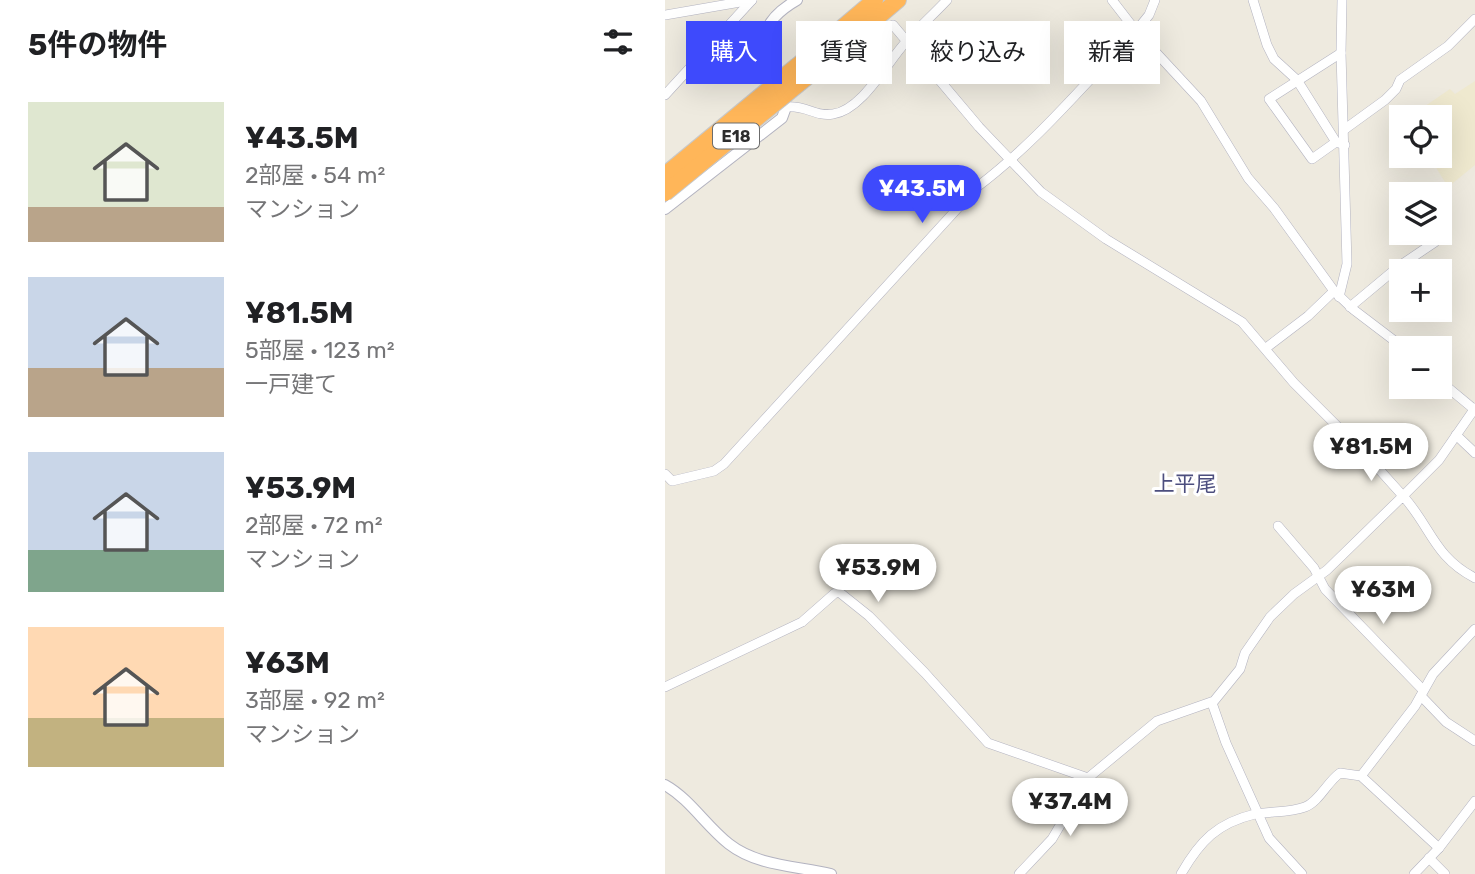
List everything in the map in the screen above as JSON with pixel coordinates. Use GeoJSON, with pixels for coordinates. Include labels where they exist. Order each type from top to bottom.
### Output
{"type":"FeatureCollection","features":[{"type":"Feature","properties":{"kind":"highway","name":"E18"},"geometry":{"type":"LineString","coordinates":[[853,21],[875,0]]}},
{"type":"Feature","properties":{"kind":"highway","name":"E18"},"geometry":{"type":"LineString","coordinates":[[870,21],[898,0]]}},
{"type":"Feature","properties":{"kind":"highway","name":"E18"},"geometry":{"type":"LineString","coordinates":[[665,175],[796,76]]}},
{"type":"Feature","properties":{"kind":"highway","name":"E18"},"geometry":{"type":"LineString","coordinates":[[665,193],[796,76]]}},
{"type":"Feature","properties":{"kind":"street"},"geometry":{"type":"LineString","coordinates":[[665,15],[753,0]]}},
{"type":"Feature","properties":{"kind":"street"},"geometry":{"type":"LineString","coordinates":[[665,95],[753,0]]}},
{"type":"Feature","properties":{"kind":"street"},"geometry":{"type":"LineString","coordinates":[[665,209],[779,121],[786,107],[764,48],[768,28],[783,4],[797,0]]}},
{"type":"Feature","properties":{"kind":"street"},"geometry":{"type":"LineString","coordinates":[[926,21],[947,0]]}},
{"type":"Feature","properties":{"kind":"street"},"geometry":{"type":"LineString","coordinates":[[1112,0],[1128,21]]}},
{"type":"Feature","properties":{"kind":"street"},"geometry":{"type":"LineString","coordinates":[[1144,21],[1155,0]]}},
{"type":"Feature","properties":{"kind":"street"},"geometry":{"type":"LineString","coordinates":[[1253,0],[1270,52],[1278,64],[1297,80],[1340,144]]}},
{"type":"Feature","properties":{"kind":"street"},"geometry":{"type":"LineString","coordinates":[[1266,348],[1337,294],[1347,264],[1340,144],[1345,129],[1341,53],[1342,0]]}},
{"type":"Feature","properties":{"kind":"street"},"geometry":{"type":"LineString","coordinates":[[1345,129],[1385,100],[1396,89],[1400,79],[1448,46],[1475,19]]}},
{"type":"Feature","properties":{"kind":"street"},"geometry":{"type":"LineString","coordinates":[[786,107],[803,107],[831,115],[844,112],[856,103],[906,41],[893,25]]}},
{"type":"Feature","properties":{"kind":"street"},"geometry":{"type":"LineString","coordinates":[[1340,144],[1312,159],[1269,99],[1341,53]]}},
{"type":"Feature","properties":{"kind":"street"},"geometry":{"type":"LineString","coordinates":[[1160,57],[1201,102],[1248,178],[1274,208],[1337,294],[1389,337]]}},
{"type":"Feature","properties":{"kind":"street"},"geometry":{"type":"LineString","coordinates":[[942,84],[1041,192],[1074,217],[1242,322],[1302,392],[1403,496],[1442,555],[1454,566],[1475,578]]}},
{"type":"Feature","properties":{"kind":"street"},"geometry":{"type":"LineString","coordinates":[[665,474],[672,481],[714,471],[723,464],[977,187],[1011,162],[1085,84]]}},
{"type":"Feature","properties":{"kind":"street"},"geometry":{"type":"LineString","coordinates":[[1350,307],[1398,267],[1431,245]]}},
{"type":"Feature","properties":{"kind":"street"},"geometry":{"type":"LineString","coordinates":[[1019,874],[1052,839],[1088,778],[1157,721],[1212,703],[1240,669],[1245,653],[1270,617],[1294,594],[1319,576],[1439,460],[1475,409],[1452,391]]}},
{"type":"Feature","properties":{"kind":"street"},"geometry":{"type":"LineString","coordinates":[[1457,435],[1475,453]]}},
{"type":"Feature","properties":{"kind":"street"},"geometry":{"type":"LineString","coordinates":[[1278,526],[1314,568],[1325,589],[1446,722],[1475,741]]}},
{"type":"Feature","properties":{"kind":"street"},"geometry":{"type":"LineString","coordinates":[[665,687],[802,622],[839,592],[869,616],[988,743],[1088,778]]}},
{"type":"Feature","properties":{"kind":"street"},"geometry":{"type":"LineString","coordinates":[[1361,776],[1443,662],[1475,629]]}},
{"type":"Feature","properties":{"kind":"street"},"geometry":{"type":"LineString","coordinates":[[1212,703],[1226,743],[1269,838],[1302,874]]}},
{"type":"Feature","properties":{"kind":"street"},"geometry":{"type":"LineString","coordinates":[[1181,874],[1213,831],[1259,813],[1306,807],[1337,774],[1361,776],[1439,848]]}},
{"type":"Feature","properties":{"kind":"street"},"geometry":{"type":"LineString","coordinates":[[665,785],[727,843],[744,853],[776,864],[831,874]]}},
{"type":"Feature","properties":{"kind":"street"},"geometry":{"type":"LineString","coordinates":[[1414,874],[1439,848],[1475,801]]}},
{"type":"Feature","properties":{"kind":"street"},"geometry":{"type":"LineString","coordinates":[[1465,815],[1475,810]]}},
{"type":"Feature","properties":{"kind":"street"},"geometry":{"type":"LineString","coordinates":[[1429,858],[1445,874]]}},
{"type":"Feature","properties":{"kind":"shaded area"},"geometry":{"type":"Polygon","coordinates":[[[1475,81],[1475,165],[1452,184],[1445,182],[1436,168],[1452,168],[1452,105],[1427,105],[1450,89],[1455,94],[1475,81]]]}},
{"type":"Feature","properties":{"kind":"district","name":"上平尾"},"geometry":{"type":"Point","coordinates":[1185,483]}}]}
